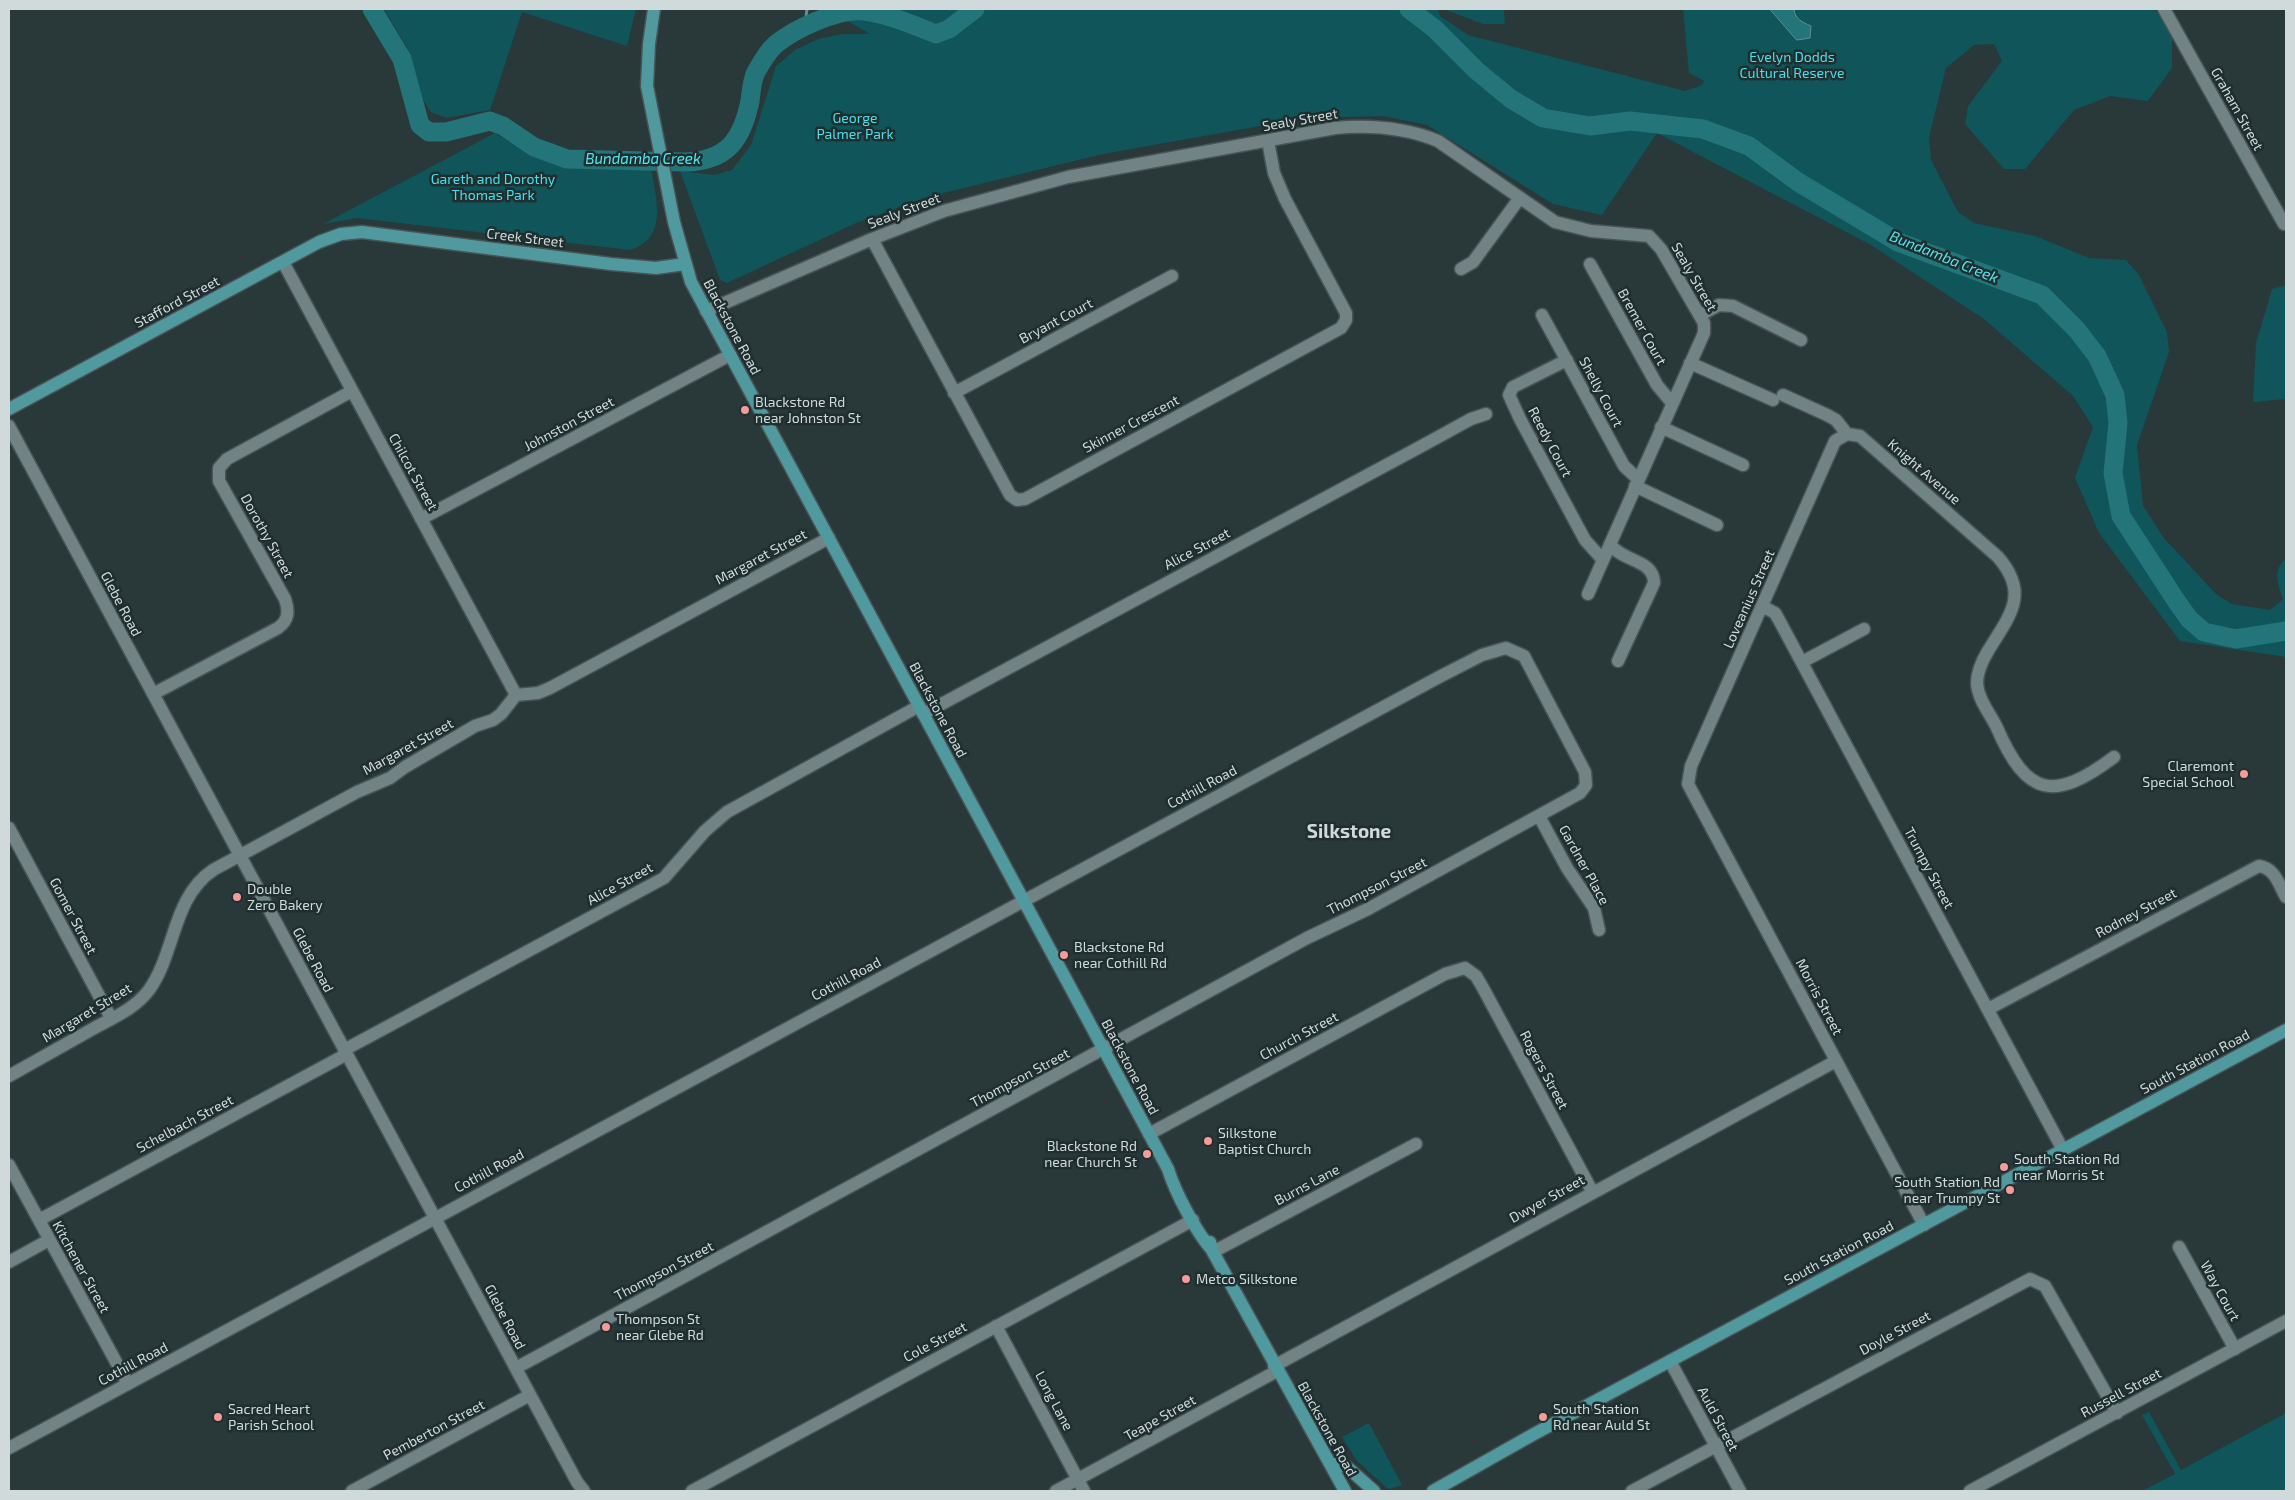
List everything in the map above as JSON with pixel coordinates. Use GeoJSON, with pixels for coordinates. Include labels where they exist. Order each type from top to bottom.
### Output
{"type":"FeatureCollection","features":[{"type":"Feature","properties":{"kind":"main road","name":"Blackstone Road"},"geometry":{"type":"LineString","coordinates":[[654,9],[649,44],[647,86],[669,198],[691,282],[1104,1049],[1168,1169],[1172,1182],[1204,1240],[1213,1251],[1345,1491]]}},
{"type":"Feature","properties":{"kind":"main road","name":"Creek Street"},"geometry":{"type":"LineString","coordinates":[[362,232],[611,264],[652,268],[685,264]]}},
{"type":"Feature","properties":{"kind":"main road","name":"Stafford Street"},"geometry":{"type":"LineString","coordinates":[[9,410],[330,238],[346,233],[362,232]]}},
{"type":"Feature","properties":{"kind":"main road","name":"South Station Road"},"geometry":{"type":"LineString","coordinates":[[1433,1491],[1670,1361],[2286,1030]]}},
{"type":"Feature","properties":{"kind":"main road","name":"Blackstone Road"},"geometry":{"type":"LineString","coordinates":[[1168,1169],[1178,1178],[1209,1237],[1213,1251]]}},
{"type":"Feature","properties":{"kind":"main road"},"geometry":{"type":"LineString","coordinates":[[1330,1463],[1347,1467],[1374,1491]]}},
{"type":"Feature","properties":{"kind":"street","name":"Graham Street"},"geometry":{"type":"LineString","coordinates":[[2164,9],[2284,224]]}},
{"type":"Feature","properties":{"kind":"street","name":"Sealy Street"},"geometry":{"type":"LineString","coordinates":[[706,310],[872,239],[944,212],[1068,177],[1268,142],[1335,128],[1354,126],[1421,134],[1438,141],[1519,199],[1555,222],[1591,231],[1649,236],[1661,248],[1704,323],[1704,333],[1588,594]]}},
{"type":"Feature","properties":{"kind":"street","name":"Skinner Crescent"},"geometry":{"type":"LineString","coordinates":[[872,239],[1010,495],[1017,500],[1025,499],[1340,328],[1346,320],[1346,313],[1285,199],[1274,173],[1268,142]]}},
{"type":"Feature","properties":{"kind":"street"},"geometry":{"type":"LineString","coordinates":[[1461,269],[1473,262],[1519,199]]}},
{"type":"Feature","properties":{"kind":"street","name":"Chilcot Street"},"geometry":{"type":"LineString","coordinates":[[283,262],[516,695]]}},
{"type":"Feature","properties":{"kind":"street","name":"Bremer Court"},"geometry":{"type":"LineString","coordinates":[[1590,264],[1657,385],[1672,403]]}},
{"type":"Feature","properties":{"kind":"street","name":"Bryant Court"},"geometry":{"type":"LineString","coordinates":[[954,393],[1172,276]]}},
{"type":"Feature","properties":{"kind":"street"},"geometry":{"type":"LineString","coordinates":[[1700,315],[1719,305],[1733,306],[1801,340]]}},
{"type":"Feature","properties":{"kind":"street","name":"Shelly Court"},"geometry":{"type":"LineString","coordinates":[[1542,315],[1624,466],[1637,483]]}},
{"type":"Feature","properties":{"kind":"street","name":"Johnston Street"},"geometry":{"type":"LineString","coordinates":[[421,519],[730,355]]}},
{"type":"Feature","properties":{"kind":"street","name":"Reedy Court"},"geometry":{"type":"LineString","coordinates":[[1567,360],[1513,387],[1509,395],[1585,540],[1603,560]]}},
{"type":"Feature","properties":{"kind":"street","name":"Knight Avenue"},"geometry":{"type":"LineString","coordinates":[[1690,363],[1836,420],[1847,434],[1860,436],[1998,557],[2013,579],[2015,601],[2011,613],[1983,661],[1977,682],[1979,695],[2012,761],[2022,773],[2033,782],[2058,787],[2072,784],[2093,773],[2114,757]]}},
{"type":"Feature","properties":{"kind":"street","name":"Dorothy Street"},"geometry":{"type":"LineString","coordinates":[[153,694],[278,628],[286,621],[288,610],[284,600],[219,481],[219,468],[227,459],[352,391]]}},
{"type":"Feature","properties":{"kind":"street","name":"Alice Street"},"geometry":{"type":"LineString","coordinates":[[345,1052],[664,878],[705,831],[727,812],[1471,419],[1486,414]]}},
{"type":"Feature","properties":{"kind":"street","name":"Glebe Road"},"geometry":{"type":"LineString","coordinates":[[9,426],[580,1488]]}},
{"type":"Feature","properties":{"kind":"street"},"geometry":{"type":"LineString","coordinates":[[1661,427],[1743,465]]}},
{"type":"Feature","properties":{"kind":"street","name":"Loveanius Street"},"geometry":{"type":"LineString","coordinates":[[1688,784],[1691,766],[1835,441],[1847,434]]}},
{"type":"Feature","properties":{"kind":"street"},"geometry":{"type":"LineString","coordinates":[[1637,483],[1717,525]]}},
{"type":"Feature","properties":{"kind":"street","name":"Margaret Street"},"geometry":{"type":"LineString","coordinates":[[9,1076],[134,1005],[150,988],[158,974],[184,903],[193,888],[206,875],[357,792],[390,778],[404,767],[475,726],[494,720],[516,695],[538,693],[550,688],[829,538]]}},
{"type":"Feature","properties":{"kind":"street"},"geometry":{"type":"LineString","coordinates":[[1610,544],[1616,552],[1648,567],[1654,575],[1651,591],[1618,661]]}},
{"type":"Feature","properties":{"kind":"street","name":"Trumpy Street"},"geometry":{"type":"LineString","coordinates":[[1762,606],[1774,613],[1802,662],[2063,1150]]}},
{"type":"Feature","properties":{"kind":"street"},"geometry":{"type":"LineString","coordinates":[[1802,662],[1864,629]]}},
{"type":"Feature","properties":{"kind":"street","name":"Cothill Road"},"geometry":{"type":"LineString","coordinates":[[9,1448],[1441,676],[1482,655],[1506,648],[1524,656],[1580,761],[1587,780],[1586,785],[1580,792],[1540,816]]}},
{"type":"Feature","properties":{"kind":"street","name":"Morris Street"},"geometry":{"type":"LineString","coordinates":[[1688,784],[1924,1225]]}},
{"type":"Feature","properties":{"kind":"street","name":"Gardner Place"},"geometry":{"type":"LineString","coordinates":[[1540,816],[1567,868],[1594,908],[1598,930]]}},
{"type":"Feature","properties":{"kind":"street","name":"Thompson Street"},"geometry":{"type":"LineString","coordinates":[[516,1368],[1307,938],[1368,909],[1540,816]]}},
{"type":"Feature","properties":{"kind":"street","name":"Gomer Street"},"geometry":{"type":"LineString","coordinates":[[9,828],[111,1018]]}},
{"type":"Feature","properties":{"kind":"street","name":"Rodney Street"},"geometry":{"type":"LineString","coordinates":[[1988,1009],[2259,866],[2269,869],[2274,874],[2286,897]]}},
{"type":"Feature","properties":{"kind":"street","name":"Church Street"},"geometry":{"type":"LineString","coordinates":[[1149,1134],[1445,974],[1465,968]]}},
{"type":"Feature","properties":{"kind":"street","name":"Rogers Street"},"geometry":{"type":"LineString","coordinates":[[1465,968],[1476,976],[1483,988],[1592,1191]]}},
{"type":"Feature","properties":{"kind":"street","name":"Schelbach Street"},"geometry":{"type":"LineString","coordinates":[[38,1220],[345,1052]]}},
{"type":"Feature","properties":{"kind":"street","name":"Dwyer Street"},"geometry":{"type":"LineString","coordinates":[[1276,1368],[1592,1191],[1836,1061]]}},
{"type":"Feature","properties":{"kind":"street","name":"Burns Lane"},"geometry":{"type":"LineString","coordinates":[[1213,1251],[1416,1144]]}},
{"type":"Feature","properties":{"kind":"street","name":"Kitchener Street"},"geometry":{"type":"LineString","coordinates":[[9,1165],[128,1384]]}},
{"type":"Feature","properties":{"kind":"street","name":"Cole Street"},"geometry":{"type":"LineString","coordinates":[[692,1491],[1193,1220]]}},
{"type":"Feature","properties":{"kind":"street"},"geometry":{"type":"LineString","coordinates":[[9,1262],[49,1240]]}},
{"type":"Feature","properties":{"kind":"street","name":"Way Court"},"geometry":{"type":"LineString","coordinates":[[2179,1247],[2235,1349]]}},
{"type":"Feature","properties":{"kind":"street","name":"Doyle Street"},"geometry":{"type":"LineString","coordinates":[[1632,1491],[2030,1279],[2045,1286],[2117,1413]]}},
{"type":"Feature","properties":{"kind":"street","name":"Russell Street"},"geometry":{"type":"LineString","coordinates":[[1970,1491],[2286,1321]]}},
{"type":"Feature","properties":{"kind":"street","name":"Long Lane"},"geometry":{"type":"LineString","coordinates":[[996,1326],[1084,1491]]}},
{"type":"Feature","properties":{"kind":"street","name":"Auld Street"},"geometry":{"type":"LineString","coordinates":[[1670,1361],[1740,1491]]}},
{"type":"Feature","properties":{"kind":"street","name":"Teape Street"},"geometry":{"type":"LineString","coordinates":[[1056,1491],[1276,1368]]}},
{"type":"Feature","properties":{"kind":"street","name":"Pemberton Street"},"geometry":{"type":"LineString","coordinates":[[352,1491],[530,1395]]}},
{"type":"Feature","properties":{"kind":"green space"},"geometry":{"type":"Polygon","coordinates":[[[384,9],[636,9],[627,46],[522,12],[490,110],[446,118],[431,112],[420,95],[407,48],[384,9]]]}},
{"type":"Feature","properties":{"kind":"green space"},"geometry":{"type":"Polygon","coordinates":[[[826,9],[1438,9],[1440,16],[1468,35],[1685,91],[1702,85],[1704,81],[1689,73],[1683,9],[2154,9],[2172,28],[2172,68],[2148,101],[2110,96],[2074,110],[2025,169],[2004,169],[1965,124],[1968,106],[2002,61],[1994,44],[1974,45],[1946,68],[1929,138],[1931,160],[1958,212],[1974,223],[2035,236],[2089,258],[2126,260],[2139,275],[2167,332],[2169,352],[2137,445],[2143,505],[2163,537],[2216,594],[2232,604],[2270,610],[2283,599],[2277,578],[2279,568],[2286,559],[2286,657],[2180,641],[2099,533],[2075,478],[2093,427],[2073,396],[1984,319],[1871,245],[1657,133],[1602,215],[1553,204],[1427,125],[1383,116],[1305,118],[1103,154],[927,197],[856,223],[727,283],[720,280],[680,171],[714,175],[732,170],[751,145],[776,66],[795,50],[818,39],[842,34],[870,34],[826,9]]]}},
{"type":"Feature","properties":{"kind":"green space"},"geometry":{"type":"Polygon","coordinates":[[[1443,9],[1504,9],[1505,24],[1483,24],[1443,9]]]}},
{"type":"Feature","properties":{"kind":"green space","name":"Gareth and Dorothy Thomas Park"},"geometry":{"type":"Polygon","coordinates":[[[495,133],[529,154],[570,166],[651,168],[657,216],[655,227],[650,236],[642,244],[630,250],[357,218],[323,224],[495,133]]]}},
{"type":"Feature","properties":{"kind":"green space"},"geometry":{"type":"Polygon","coordinates":[[[2286,285],[2286,399],[2253,402],[2256,343],[2272,289],[2286,285]]]}},
{"type":"Feature","properties":{"kind":"green space"},"geometry":{"type":"Polygon","coordinates":[[[2149,1412],[2181,1470],[2286,1413],[2286,1491],[2142,1491],[2175,1474],[2142,1415],[2149,1412]]]}},
{"type":"Feature","properties":{"kind":"green space"},"geometry":{"type":"Polygon","coordinates":[[[1369,1423],[1402,1485],[1387,1488],[1357,1461],[1342,1437],[1369,1423]]]}},
{"type":"Feature","properties":{"kind":"shaded area"},"geometry":{"type":"Polygon","coordinates":[[[1770,9],[1794,9],[1797,18],[1811,26],[1810,38],[1797,40],[1770,9]]]}},
{"type":"Feature","properties":{"kind":"waterway","name":"Bundamba Creek"},"geometry":{"type":"LineString","coordinates":[[372,9],[402,59],[420,125],[429,132],[446,132],[490,121],[503,126],[534,147],[567,159],[685,162],[712,158],[730,146],[737,137],[747,115],[756,72],[765,57],[776,44],[805,26],[830,16],[864,11],[891,17],[936,34],[949,29],[975,9]]}},
{"type":"Feature","properties":{"kind":"waterway"},"geometry":{"type":"LineString","coordinates":[[805,25],[807,9]]}},
{"type":"Feature","properties":{"kind":"waterway","name":"Bundamba Creek"},"geometry":{"type":"LineString","coordinates":[[1409,9],[1435,29],[1477,71],[1511,99],[1543,118],[1590,126],[1630,121],[1703,129],[1749,146],[1798,182],[1898,242],[2042,295],[2077,330],[2097,356],[2115,395],[2118,423],[2113,473],[2121,516],[2189,619],[2204,632],[2236,639],[2286,631]]}},
{"type":"Feature","properties":{"kind":"place","name":"Blackstone Rd near Johnston St"},"geometry":{"type":"Point","coordinates":[745,410]}},
{"type":"Feature","properties":{"kind":"place","name":"Claremont Special School"},"geometry":{"type":"Point","coordinates":[2244,774]}},
{"type":"Feature","properties":{"kind":"place","name":"Double Zero Bakery"},"geometry":{"type":"Point","coordinates":[237,897]}},
{"type":"Feature","properties":{"kind":"place","name":"Blackstone Rd near Cothill Rd"},"geometry":{"type":"Point","coordinates":[1064,955]}},
{"type":"Feature","properties":{"kind":"place","name":"Silkstone Baptist Church"},"geometry":{"type":"Point","coordinates":[1208,1141]}},
{"type":"Feature","properties":{"kind":"place","name":"Blackstone Rd near Church St"},"geometry":{"type":"Point","coordinates":[1147,1154]}},
{"type":"Feature","properties":{"kind":"place","name":"South Station Rd near Morris St"},"geometry":{"type":"Point","coordinates":[2004,1167]}},
{"type":"Feature","properties":{"kind":"place","name":"South Station Rd near Trumpy St"},"geometry":{"type":"Point","coordinates":[2010,1190]}},
{"type":"Feature","properties":{"kind":"place","name":"Metco Silkstone"},"geometry":{"type":"Point","coordinates":[1186,1279]}},
{"type":"Feature","properties":{"kind":"place","name":"Thompson St near Glebe Rd"},"geometry":{"type":"Point","coordinates":[606,1327]}},
{"type":"Feature","properties":{"kind":"place","name":"Sacred Heart Parish School"},"geometry":{"type":"Point","coordinates":[218,1417]}},
{"type":"Feature","properties":{"kind":"place","name":"South Station Rd near Auld St"},"geometry":{"type":"Point","coordinates":[1543,1417]}},
{"type":"Feature","properties":{"kind":"district","name":"Silkstone"},"geometry":{"type":"Point","coordinates":[1349,832]}},
{"type":"Feature","properties":{"kind":"park label","name":"Evelyn Dodds Cultural Reserve"},"geometry":{"type":"Point","coordinates":[1792,66]}},
{"type":"Feature","properties":{"kind":"park label","name":"George Palmer Park"},"geometry":{"type":"Point","coordinates":[855,126]}}]}
